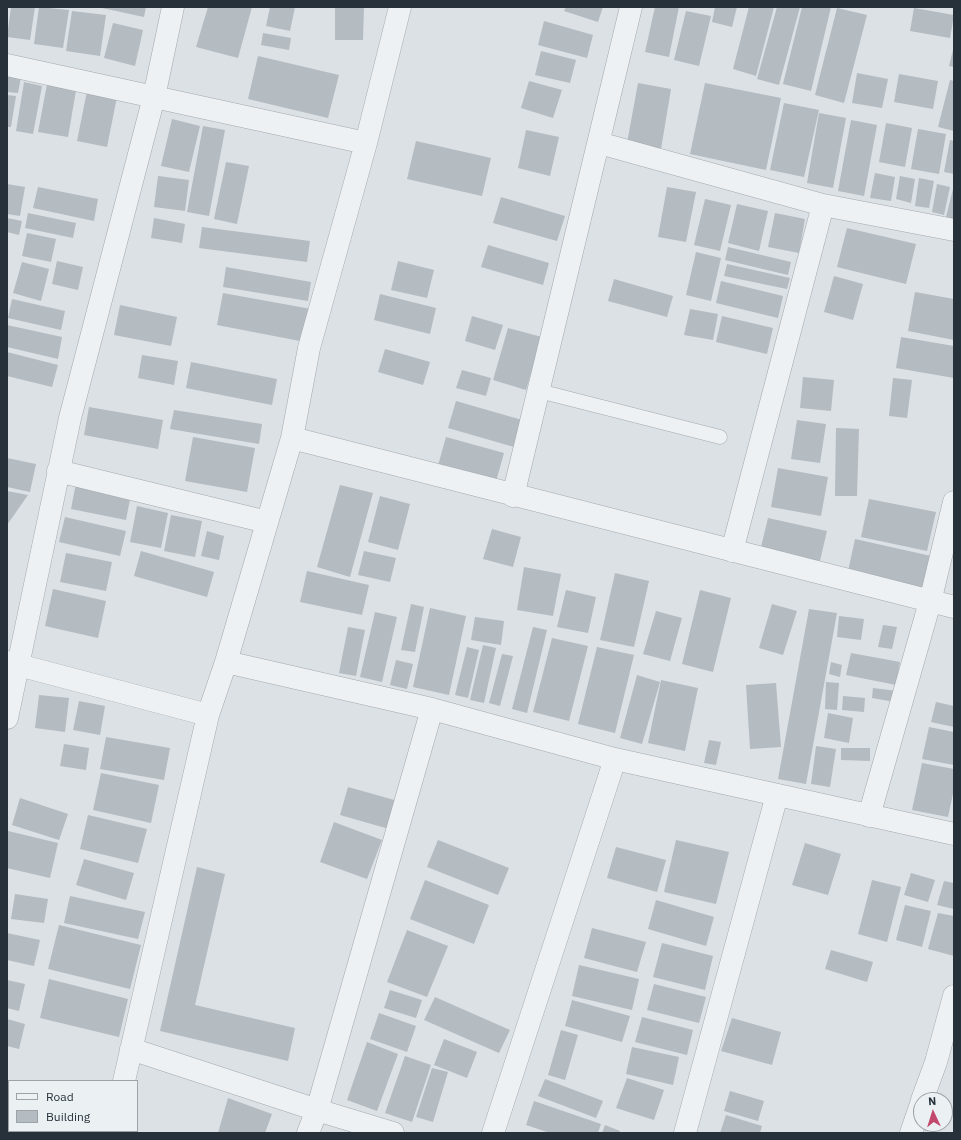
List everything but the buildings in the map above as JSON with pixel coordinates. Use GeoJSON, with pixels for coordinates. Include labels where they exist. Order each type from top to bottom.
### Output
{"type":"FeatureCollection","features":[{"type":"Feature","properties":{"kind":"street"},"geometry":{"type":"LineString","coordinates":[[7,718],[13,664],[70,418],[154,97],[173,7]]}},
{"type":"Feature","properties":{"kind":"street"},"geometry":{"type":"LineString","coordinates":[[124,1080],[208,715],[226,662],[292,438],[310,348],[366,143],[400,7]]}},
{"type":"Feature","properties":{"kind":"street"},"geometry":{"type":"LineString","coordinates":[[513,496],[631,7]]}},
{"type":"Feature","properties":{"kind":"street"},"geometry":{"type":"LineString","coordinates":[[7,65],[366,143]]}},
{"type":"Feature","properties":{"kind":"street"},"geometry":{"type":"LineString","coordinates":[[599,142],[823,205],[954,230]]}},
{"type":"Feature","properties":{"kind":"street"},"geometry":{"type":"LineString","coordinates":[[732,551],[823,205]]}},
{"type":"Feature","properties":{"kind":"street"},"geometry":{"type":"LineString","coordinates":[[292,438],[513,496],[954,607]]}},
{"type":"Feature","properties":{"kind":"street"},"geometry":{"type":"LineString","coordinates":[[58,471],[267,522]]}},
{"type":"Feature","properties":{"kind":"street"},"geometry":{"type":"LineString","coordinates":[[869,816],[930,602],[954,502]]}},
{"type":"Feature","properties":{"kind":"street"},"geometry":{"type":"LineString","coordinates":[[226,662],[432,709],[615,759],[954,834]]}},
{"type":"Feature","properties":{"kind":"street"},"geometry":{"type":"LineString","coordinates":[[13,664],[208,715]]}},
{"type":"Feature","properties":{"kind":"street"},"geometry":{"type":"LineString","coordinates":[[308,1133],[317,1110],[432,709]]}},
{"type":"Feature","properties":{"kind":"street"},"geometry":{"type":"LineString","coordinates":[[493,1133],[615,759]]}},
{"type":"Feature","properties":{"kind":"street"},"geometry":{"type":"LineString","coordinates":[[685,1133],[777,795]]}},
{"type":"Feature","properties":{"kind":"street"},"geometry":{"type":"LineString","coordinates":[[925,1092],[936,1062],[954,996]]}},
{"type":"Feature","properties":{"kind":"street"},"geometry":{"type":"LineString","coordinates":[[131,1049],[317,1110],[393,1133]]}},
{"type":"Feature","properties":{"kind":"lane"},"geometry":{"type":"LineString","coordinates":[[539,391],[720,438]]}}]}
